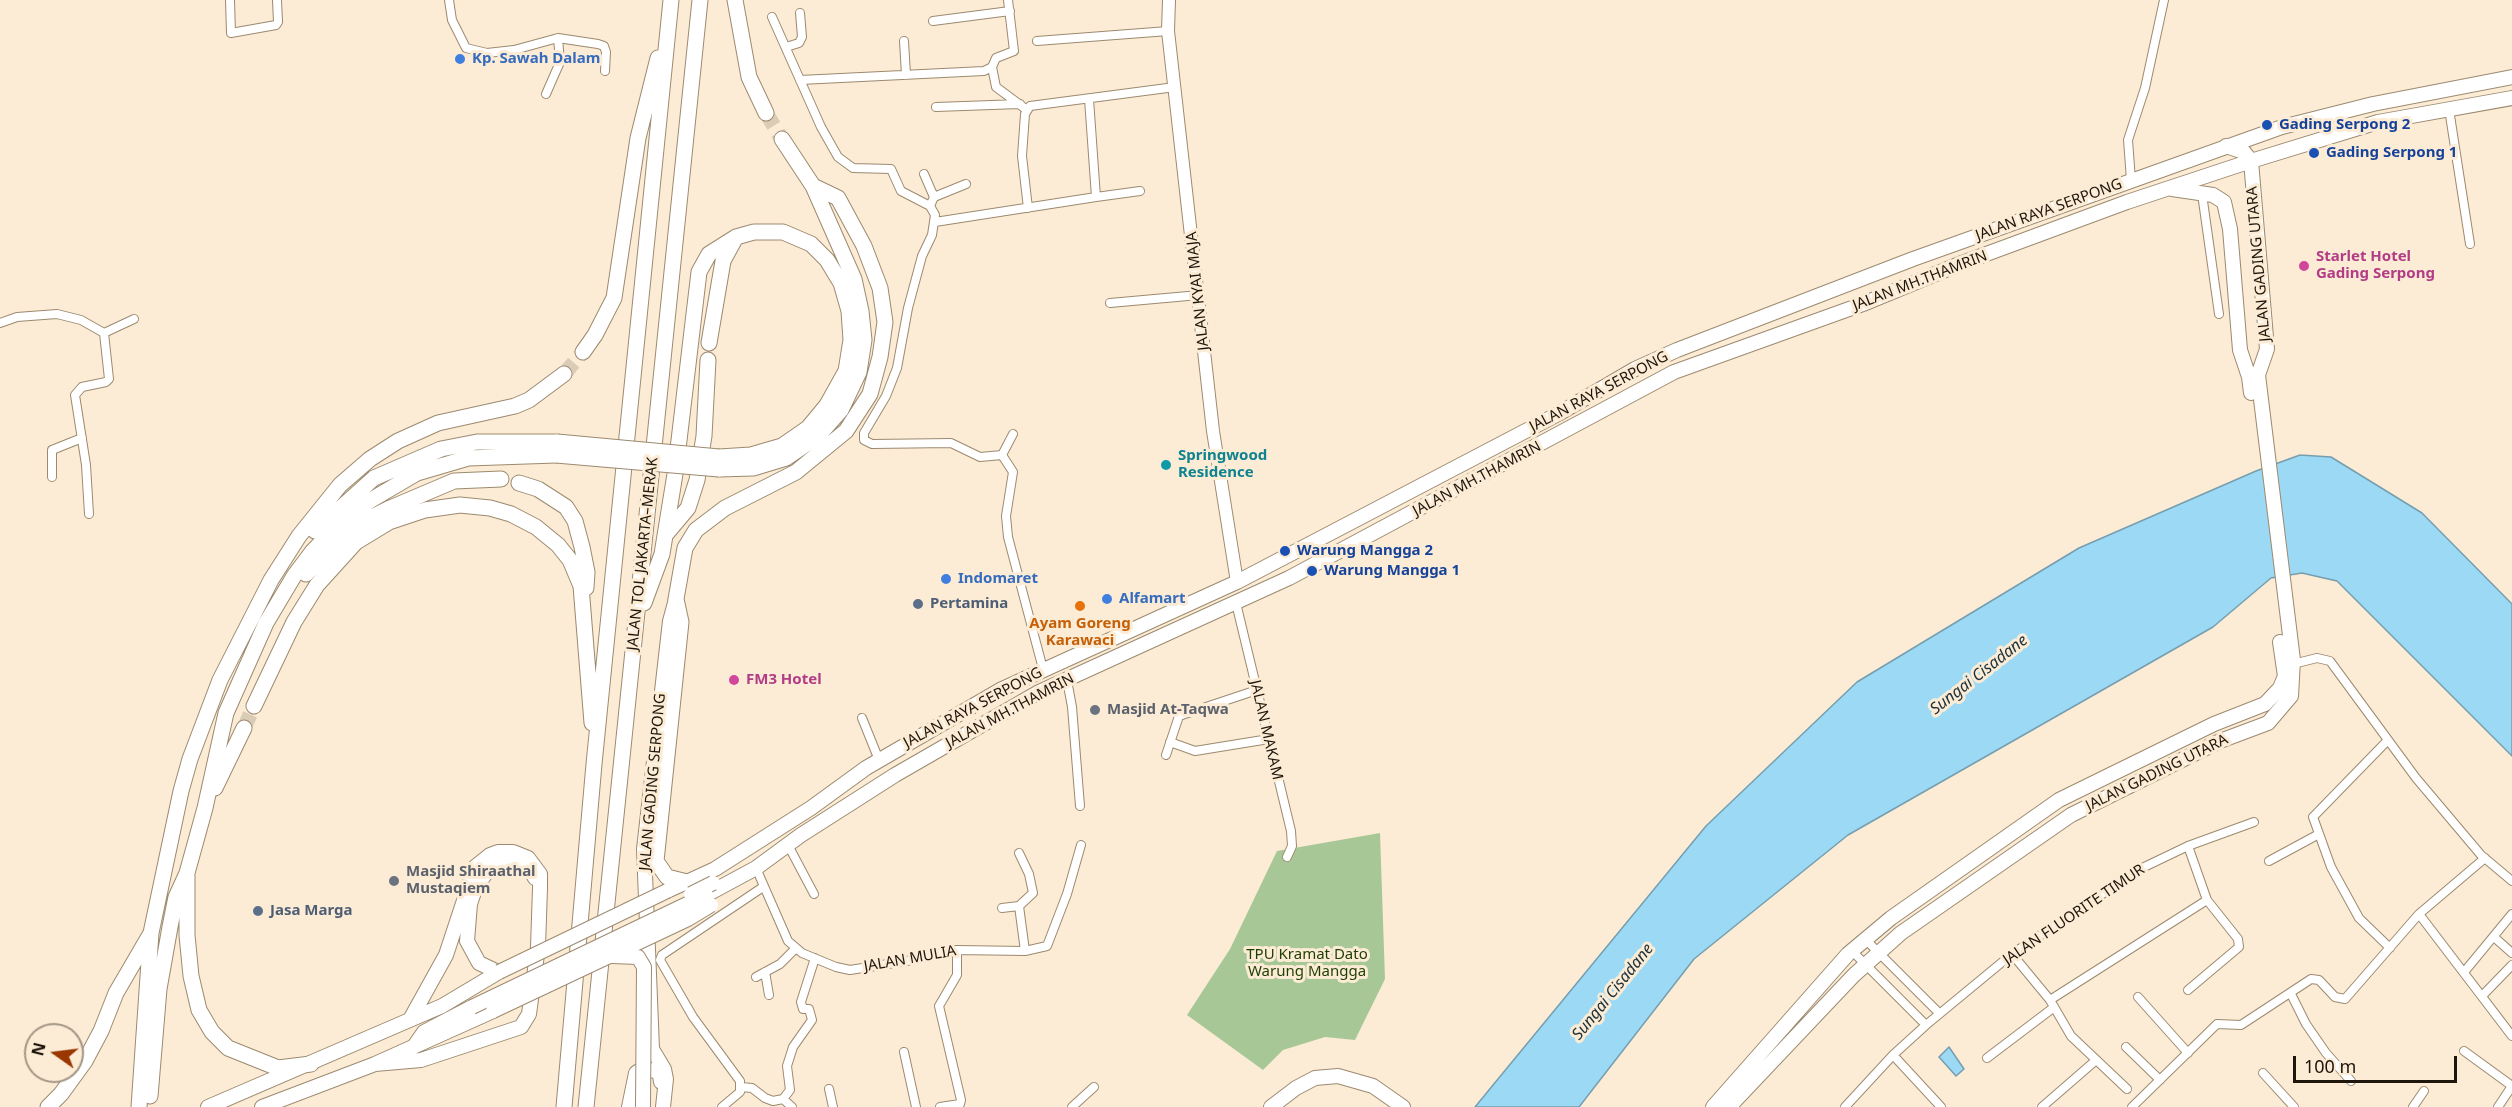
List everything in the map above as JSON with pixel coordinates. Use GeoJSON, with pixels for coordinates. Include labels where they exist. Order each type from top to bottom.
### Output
{"type":"FeatureCollection","features":[{"type":"Feature","properties":{"kind":"highway","name":"JALAN TOL JAKARTA–MERAK"},"geometry":{"type":"LineString","coordinates":[[586,1107],[700,0]]}},
{"type":"Feature","properties":{"kind":"highway"},"geometry":{"type":"LineString","coordinates":[[735,0],[749,77],[766,113]]}},
{"type":"Feature","properties":{"kind":"highway","name":"JALAN TOL JAKARTA–MERAK"},"geometry":{"type":"LineString","coordinates":[[564,1107],[594,764],[671,6]]}},
{"type":"Feature","properties":{"kind":"highway"},"geometry":{"type":"LineString","coordinates":[[583,352],[595,335],[614,298],[638,138],[671,6]]}},
{"type":"Feature","properties":{"kind":"highway"},"geometry":{"type":"LineString","coordinates":[[271,580],[344,502],[374,478],[441,449],[477,442],[753,468],[786,458],[818,436],[841,410],[859,372],[864,340],[861,311],[854,279],[813,186],[782,139]]}},
{"type":"Feature","properties":{"kind":"highway"},"geometry":{"type":"LineString","coordinates":[[687,882],[667,877],[656,861],[681,622],[676,599],[685,548],[696,530],[725,508],[796,472],[824,452],[846,431],[870,394],[880,357],[885,322],[880,288],[864,246],[838,198],[813,186]]}},
{"type":"Feature","properties":{"kind":"highway"},"geometry":{"type":"LineString","coordinates":[[636,626],[662,554],[675,474],[699,272],[709,254],[736,237],[754,232],[783,232],[811,244],[827,260],[841,283],[849,310],[851,340],[846,371],[826,405],[808,428],[782,446],[719,463]]}},
{"type":"Feature","properties":{"kind":"highway"},"geometry":{"type":"LineString","coordinates":[[709,343],[723,261],[736,237]]}},
{"type":"Feature","properties":{"kind":"highway"},"geometry":{"type":"LineString","coordinates":[[665,535],[688,507],[697,480],[704,436],[708,360]]}},
{"type":"Feature","properties":{"kind":"highway"},"geometry":{"type":"LineString","coordinates":[[144,1103],[151,933],[190,759],[220,680],[271,580],[299,536],[340,485],[370,459],[398,441],[438,423],[515,406],[529,400],[564,374]]}},
{"type":"Feature","properties":{"kind":"highway"},"geometry":{"type":"LineString","coordinates":[[144,1103],[164,959],[176,897],[187,873],[205,808],[225,713],[267,623],[312,552],[341,522],[371,500],[417,473],[468,458],[557,448]]}},
{"type":"Feature","properties":{"kind":"highway"},"geometry":{"type":"LineString","coordinates":[[267,623],[306,573],[357,525],[439,485],[470,479],[501,479]]}},
{"type":"Feature","properties":{"kind":"highway"},"geometry":{"type":"LineString","coordinates":[[519,483],[558,500],[566,507],[575,521],[587,572],[585,615]]}},
{"type":"Feature","properties":{"kind":"highway"},"geometry":{"type":"LineString","coordinates":[[254,706],[294,622],[331,567],[356,542],[389,522],[426,510],[460,505],[490,508],[511,514],[536,527],[558,545],[570,560],[582,586],[594,764]]}},
{"type":"Feature","properties":{"kind":"highway"},"geometry":{"type":"LineString","coordinates":[[205,808],[244,728]]}},
{"type":"Feature","properties":{"kind":"highway"},"geometry":{"type":"LineString","coordinates":[[187,873],[190,976],[199,1010],[212,1032],[228,1048],[278,1068],[311,1064]]}},
{"type":"Feature","properties":{"kind":"highway"},"geometry":{"type":"LineString","coordinates":[[48,1107],[61,1094],[85,1061],[116,993],[151,933]]}},
{"type":"Feature","properties":{"kind":"main road","name":"JALAN KYAI MAJA"},"geometry":{"type":"LineString","coordinates":[[1169,0],[1168,30],[1213,431],[1237,582]]}},
{"type":"Feature","properties":{"kind":"main road","name":"JALAN RAYA SERPONG"},"geometry":{"type":"LineString","coordinates":[[476,991],[499,972],[687,882],[746,849],[879,760],[946,720],[1043,669],[1237,582],[1558,414],[1635,369],[1677,350],[1913,259],[2282,127],[2373,104],[2512,77]]}},
{"type":"Feature","properties":{"kind":"main road"},"geometry":{"type":"LineString","coordinates":[[2226,146],[2244,152],[2251,161],[2378,122],[2512,98]]}},
{"type":"Feature","properties":{"kind":"main road","name":"JALAN MH.THAMRIN"},"geometry":{"type":"LineString","coordinates":[[788,844],[895,775],[1039,692],[1236,603],[1399,520],[1674,372],[1863,304],[1962,263],[2059,230],[2127,202],[2251,161]]}},
{"type":"Feature","properties":{"kind":"main road","name":"JALAN GADING UTARA"},"geometry":{"type":"LineString","coordinates":[[1729,1107],[1865,964],[1901,933],[2071,815],[2220,741],[2260,727],[2278,714],[2291,696],[2289,656],[2256,396],[2258,375],[2267,349],[2251,161]]}},
{"type":"Feature","properties":{"kind":"main road","name":"JALAN GADING UTARA"},"geometry":{"type":"LineString","coordinates":[[2172,189],[2222,199],[2225,206],[2230,229],[2240,350],[2256,396]]}},
{"type":"Feature","properties":{"kind":"main road"},"geometry":{"type":"LineString","coordinates":[[1391,502],[1399,520]]}},
{"type":"Feature","properties":{"kind":"main road","name":"JALAN GADING SERPONG"},"geometry":{"type":"LineString","coordinates":[[663,1107],[666,1079],[664,1069],[652,1049],[644,849],[670,621],[676,599]]}},
{"type":"Feature","properties":{"kind":"main road"},"geometry":{"type":"LineString","coordinates":[[1104,642],[1111,660]]}},
{"type":"Feature","properties":{"kind":"main road","name":"JALAN GADING UTARA"},"geometry":{"type":"LineString","coordinates":[[1713,1107],[1851,951],[1891,918],[2059,800],[2214,724],[2253,710],[2272,698],[2283,682],[2289,656]]}},
{"type":"Feature","properties":{"kind":"main road"},"geometry":{"type":"LineString","coordinates":[[2253,710],[2260,727]]}},
{"type":"Feature","properties":{"kind":"main road"},"geometry":{"type":"LineString","coordinates":[[415,1045],[424,1032],[710,894],[756,868],[788,844]]}},
{"type":"Feature","properties":{"kind":"main road","name":"JALAN RAYA SERPONG"},"geometry":{"type":"LineString","coordinates":[[710,894],[746,849]]}},
{"type":"Feature","properties":{"kind":"main road"},"geometry":{"type":"LineString","coordinates":[[375,1064],[421,1060],[521,1027],[529,1014],[538,947],[540,874],[537,867],[520,854],[498,852],[489,855],[475,867],[446,955],[411,1018]]}},
{"type":"Feature","properties":{"kind":"main road"},"geometry":{"type":"LineString","coordinates":[[499,972],[479,963],[467,941],[468,914],[475,889],[486,873],[498,865],[509,863],[531,871],[540,888]]}},
{"type":"Feature","properties":{"kind":"main road"},"geometry":{"type":"LineString","coordinates":[[262,1107],[375,1064],[688,919],[710,894]]}},
{"type":"Feature","properties":{"kind":"main road"},"geometry":{"type":"LineString","coordinates":[[208,1107],[311,1064],[411,1018],[442,1006],[449,1006],[476,991],[636,922],[710,894]]}},
{"type":"Feature","properties":{"kind":"main road"},"geometry":{"type":"LineString","coordinates":[[607,956],[638,957],[644,967],[644,1107]]}},
{"type":"Feature","properties":{"kind":"main road"},"geometry":{"type":"LineString","coordinates":[[629,1107],[633,1078],[642,1069],[656,1071],[660,1075],[663,1107]]}},
{"type":"Feature","properties":{"kind":"main road"},"geometry":{"type":"LineString","coordinates":[[1274,1105],[1315,1078],[1338,1076],[1373,1086],[1403,1107]]}},
{"type":"Feature","properties":{"kind":"street"},"geometry":{"type":"LineString","coordinates":[[230,0],[231,33],[249,32],[276,25],[278,22],[277,0]]}},
{"type":"Feature","properties":{"kind":"street"},"geometry":{"type":"LineString","coordinates":[[449,0],[452,20],[466,48],[474,51],[514,50],[558,38],[604,46],[605,71]]}},
{"type":"Feature","properties":{"kind":"street"},"geometry":{"type":"LineString","coordinates":[[1008,0],[1014,51],[996,58],[992,67],[996,87],[1023,107]]}},
{"type":"Feature","properties":{"kind":"street"},"geometry":{"type":"LineString","coordinates":[[2131,180],[2128,140],[2145,88],[2164,0]]}},
{"type":"Feature","properties":{"kind":"street"},"geometry":{"type":"LineString","coordinates":[[933,21],[1010,11]]}},
{"type":"Feature","properties":{"kind":"street"},"geometry":{"type":"LineString","coordinates":[[786,47],[799,43],[802,37],[800,13]]}},
{"type":"Feature","properties":{"kind":"street"},"geometry":{"type":"LineString","coordinates":[[772,17],[838,157],[853,168],[891,169],[901,191],[930,206]]}},
{"type":"Feature","properties":{"kind":"street"},"geometry":{"type":"LineString","coordinates":[[1037,41],[1168,30]]}},
{"type":"Feature","properties":{"kind":"street"},"geometry":{"type":"LineString","coordinates":[[546,94],[560,62],[558,38]]}},
{"type":"Feature","properties":{"kind":"street"},"geometry":{"type":"LineString","coordinates":[[904,41],[906,75]]}},
{"type":"Feature","properties":{"kind":"street"},"geometry":{"type":"LineString","coordinates":[[800,80],[984,71],[992,67]]}},
{"type":"Feature","properties":{"kind":"street"},"geometry":{"type":"LineString","coordinates":[[936,107],[1023,107],[1175,87]]}},
{"type":"Feature","properties":{"kind":"street"},"geometry":{"type":"LineString","coordinates":[[1089,99],[1096,197]]}},
{"type":"Feature","properties":{"kind":"street"},"geometry":{"type":"LineString","coordinates":[[1023,107],[1022,156],[1028,208]]}},
{"type":"Feature","properties":{"kind":"street"},"geometry":{"type":"LineString","coordinates":[[2449,109],[2470,244]]}},
{"type":"Feature","properties":{"kind":"street"},"geometry":{"type":"LineString","coordinates":[[924,174],[934,197]]}},
{"type":"Feature","properties":{"kind":"street"},"geometry":{"type":"LineString","coordinates":[[966,184],[934,197],[930,206],[935,222],[916,278],[897,368],[886,396],[864,433],[864,440],[872,444],[951,443],[980,457],[1002,455]]}},
{"type":"Feature","properties":{"kind":"street"},"geometry":{"type":"LineString","coordinates":[[935,222],[1140,191]]}},
{"type":"Feature","properties":{"kind":"street"},"geometry":{"type":"LineString","coordinates":[[2202,194],[2219,314]]}},
{"type":"Feature","properties":{"kind":"street"},"geometry":{"type":"LineString","coordinates":[[1110,303],[1199,295]]}},
{"type":"Feature","properties":{"kind":"street"},"geometry":{"type":"LineString","coordinates":[[0,323],[17,317],[57,314],[81,320],[104,333]]}},
{"type":"Feature","properties":{"kind":"street"},"geometry":{"type":"LineString","coordinates":[[104,333],[135,319]]}},
{"type":"Feature","properties":{"kind":"street"},"geometry":{"type":"LineString","coordinates":[[88,514],[82,438],[75,395],[82,387],[106,382],[109,379],[104,333]]}},
{"type":"Feature","properties":{"kind":"street"},"geometry":{"type":"LineString","coordinates":[[1002,455],[1013,434]]}},
{"type":"Feature","properties":{"kind":"street"},"geometry":{"type":"LineString","coordinates":[[52,477],[52,450],[82,438]]}},
{"type":"Feature","properties":{"kind":"street"},"geometry":{"type":"LineString","coordinates":[[1002,455],[1012,472],[1006,516],[1008,537],[1043,669]]}},
{"type":"Feature","properties":{"kind":"street","name":"JALAN MAKAM"},"geometry":{"type":"LineString","coordinates":[[1236,603],[1291,831],[1292,846],[1287,857]]}},
{"type":"Feature","properties":{"kind":"street"},"geometry":{"type":"LineString","coordinates":[[2289,656],[2330,661],[2416,778],[2485,858],[2512,881]]}},
{"type":"Feature","properties":{"kind":"street"},"geometry":{"type":"LineString","coordinates":[[1067,680],[1072,707],[1080,806]]}},
{"type":"Feature","properties":{"kind":"street"},"geometry":{"type":"LineString","coordinates":[[1166,755],[1177,719],[1181,715],[1257,690]]}},
{"type":"Feature","properties":{"kind":"street"},"geometry":{"type":"LineString","coordinates":[[862,718],[879,760]]}},
{"type":"Feature","properties":{"kind":"street"},"geometry":{"type":"LineString","coordinates":[[1170,742],[1195,751],[1269,739]]}},
{"type":"Feature","properties":{"kind":"street"},"geometry":{"type":"LineString","coordinates":[[2388,740],[2316,812],[2314,820],[2331,867],[2359,918],[2390,948]]}},
{"type":"Feature","properties":{"kind":"street","name":"JALAN FLUORITE TIMUR"},"geometry":{"type":"LineString","coordinates":[[1845,1107],[1893,1055],[1939,1013],[2012,954],[2140,869],[2188,846],[2254,822]]}},
{"type":"Feature","properties":{"kind":"street"},"geometry":{"type":"LineString","coordinates":[[2269,861],[2319,834]]}},
{"type":"Feature","properties":{"kind":"street"},"geometry":{"type":"LineString","coordinates":[[788,844],[814,894]]}},
{"type":"Feature","properties":{"kind":"street","name":"JALAN MULIA"},"geometry":{"type":"LineString","coordinates":[[796,948],[815,958],[850,970],[957,950],[1025,951],[1047,946],[1067,894],[1081,844]]}},
{"type":"Feature","properties":{"kind":"street"},"geometry":{"type":"LineString","coordinates":[[2188,846],[2207,900],[2238,939],[2239,947],[2188,990]]}},
{"type":"Feature","properties":{"kind":"street"},"geometry":{"type":"LineString","coordinates":[[1002,908],[1019,906],[1033,893],[1029,874],[1019,853]]}},
{"type":"Feature","properties":{"kind":"street"},"geometry":{"type":"LineString","coordinates":[[2132,1107],[2217,1024],[2241,1025],[2308,981],[2316,979],[2335,997],[2345,999],[2419,914],[2485,858]]}},
{"type":"Feature","properties":{"kind":"street"},"geometry":{"type":"LineString","coordinates":[[756,868],[775,907],[788,942],[796,948],[780,964],[756,977]]}},
{"type":"Feature","properties":{"kind":"street"},"geometry":{"type":"LineString","coordinates":[[722,1107],[740,1092],[740,1082],[693,1017],[660,960],[662,955],[764,887]]}},
{"type":"Feature","properties":{"kind":"street"},"geometry":{"type":"LineString","coordinates":[[1988,1058],[2052,1004],[2207,900]]}},
{"type":"Feature","properties":{"kind":"street"},"geometry":{"type":"LineString","coordinates":[[1019,906],[1025,951]]}},
{"type":"Feature","properties":{"kind":"street"},"geometry":{"type":"LineString","coordinates":[[2419,914],[2511,1033]]}},
{"type":"Feature","properties":{"kind":"street"},"geometry":{"type":"LineString","coordinates":[[2465,971],[2512,914]]}},
{"type":"Feature","properties":{"kind":"street"},"geometry":{"type":"LineString","coordinates":[[2494,937],[2512,953]]}},
{"type":"Feature","properties":{"kind":"street"},"geometry":{"type":"LineString","coordinates":[[1865,939],[1939,1013]]}},
{"type":"Feature","properties":{"kind":"street"},"geometry":{"type":"LineString","coordinates":[[940,1107],[961,1102],[939,1006],[957,975],[957,950]]}},
{"type":"Feature","properties":{"kind":"street"},"geometry":{"type":"LineString","coordinates":[[1851,951],[1926,1025]]}},
{"type":"Feature","properties":{"kind":"street"},"geometry":{"type":"LineString","coordinates":[[2012,954],[2052,1004],[2071,1036],[2127,1089]]}},
{"type":"Feature","properties":{"kind":"street"},"geometry":{"type":"LineString","coordinates":[[741,1087],[752,1088],[773,1101],[783,1099],[790,1090],[787,1066],[793,1047],[812,1020],[809,1009],[803,1009],[801,1002],[815,958]]}},
{"type":"Feature","properties":{"kind":"street"},"geometry":{"type":"LineString","coordinates":[[2482,996],[2512,965]]}},
{"type":"Feature","properties":{"kind":"street"},"geometry":{"type":"LineString","coordinates":[[765,972],[769,995]]}},
{"type":"Feature","properties":{"kind":"street"},"geometry":{"type":"LineString","coordinates":[[2291,994],[2306,1024],[2326,1053],[2351,1081]]}},
{"type":"Feature","properties":{"kind":"street"},"geometry":{"type":"LineString","coordinates":[[2138,997],[2188,1053]]}},
{"type":"Feature","properties":{"kind":"street"},"geometry":{"type":"LineString","coordinates":[[2126,1047],[2160,1080]]}},
{"type":"Feature","properties":{"kind":"street"},"geometry":{"type":"LineString","coordinates":[[2464,1051],[2512,1086],[2498,1107]]}},
{"type":"Feature","properties":{"kind":"street"},"geometry":{"type":"LineString","coordinates":[[904,1052],[916,1107]]}},
{"type":"Feature","properties":{"kind":"street"},"geometry":{"type":"LineString","coordinates":[[1893,1055],[1938,1106]]}},
{"type":"Feature","properties":{"kind":"street"},"geometry":{"type":"LineString","coordinates":[[2042,1107],[2095,1061]]}},
{"type":"Feature","properties":{"kind":"street"},"geometry":{"type":"LineString","coordinates":[[2263,1073],[2294,1107]]}},
{"type":"Feature","properties":{"kind":"street"},"geometry":{"type":"LineString","coordinates":[[1072,1107],[1094,1087]]}},
{"type":"Feature","properties":{"kind":"street"},"geometry":{"type":"LineString","coordinates":[[829,1089],[833,1107]]}},
{"type":"Feature","properties":{"kind":"street"},"geometry":{"type":"LineString","coordinates":[[2413,1107],[2424,1091]]}},
{"type":"Feature","properties":{"kind":"street"},"geometry":{"type":"LineString","coordinates":[[783,1099],[792,1107]]}},
{"type":"Feature","properties":{"kind":"green space","name":"TPU Kramat Dato Warung Mangga"},"geometry":{"type":"Polygon","coordinates":[[[1380,833],[1385,979],[1355,1040],[1325,1037],[1283,1050],[1263,1070],[1187,1015],[1230,949],[1277,851],[1380,833]]]}},
{"type":"Feature","properties":{"kind":"water","name":"Sungai Cisadane"},"geometry":{"type":"Polygon","coordinates":[[[2300,455],[2331,457],[2422,513],[2512,604],[2512,756],[2337,581],[2302,573],[2271,578],[2213,627],[1848,835],[1694,959],[1579,1107],[1475,1107],[1706,826],[1857,682],[2079,548],[2256,471],[2300,455]]]}},
{"type":"Feature","properties":{"kind":"water"},"geometry":{"type":"Polygon","coordinates":[[[1949,1047],[1964,1069],[1956,1076],[1939,1057],[1949,1047]]]}},
{"type":"Feature","properties":{"kind":"tunnel"},"geometry":{"type":"LineString","coordinates":[[766,113],[782,139]]}},
{"type":"Feature","properties":{"kind":"tunnel"},"geometry":{"type":"LineString","coordinates":[[564,374],[583,352]]}},
{"type":"Feature","properties":{"kind":"tunnel"},"geometry":{"type":"LineString","coordinates":[[244,728],[254,706]]}},
{"type":"Feature","properties":{"kind":"place","name":"Kp. Sawah Dalam"},"geometry":{"type":"Point","coordinates":[460,59]}},
{"type":"Feature","properties":{"kind":"place","name":"Gading Serpong 2"},"geometry":{"type":"Point","coordinates":[2267,125]}},
{"type":"Feature","properties":{"kind":"place","name":"Gading Serpong 1"},"geometry":{"type":"Point","coordinates":[2314,153]}},
{"type":"Feature","properties":{"kind":"place","name":"Starlet Hotel Gading Serpong"},"geometry":{"type":"Point","coordinates":[2304,266]}},
{"type":"Feature","properties":{"kind":"place","name":"Springwood Residence"},"geometry":{"type":"Point","coordinates":[1166,465]}},
{"type":"Feature","properties":{"kind":"place","name":"Warung Mangga 2"},"geometry":{"type":"Point","coordinates":[1285,551]}},
{"type":"Feature","properties":{"kind":"place","name":"Warung Mangga 1"},"geometry":{"type":"Point","coordinates":[1312,571]}},
{"type":"Feature","properties":{"kind":"place","name":"Indomaret"},"geometry":{"type":"Point","coordinates":[946,579]}},
{"type":"Feature","properties":{"kind":"place","name":"Alfamart"},"geometry":{"type":"Point","coordinates":[1107,599]}},
{"type":"Feature","properties":{"kind":"place","name":"Pertamina"},"geometry":{"type":"Point","coordinates":[918,604]}},
{"type":"Feature","properties":{"kind":"place","name":"Ayam Goreng Karawaci"},"geometry":{"type":"Point","coordinates":[1080,606]}},
{"type":"Feature","properties":{"kind":"place","name":"FM3 Hotel"},"geometry":{"type":"Point","coordinates":[734,680]}},
{"type":"Feature","properties":{"kind":"place","name":"Masjid At-Taqwa"},"geometry":{"type":"Point","coordinates":[1095,710]}},
{"type":"Feature","properties":{"kind":"place","name":"Masjid Shiraathal Mustaqiem"},"geometry":{"type":"Point","coordinates":[394,881]}},
{"type":"Feature","properties":{"kind":"place","name":"Jasa Marga"},"geometry":{"type":"Point","coordinates":[258,911]}}]}
